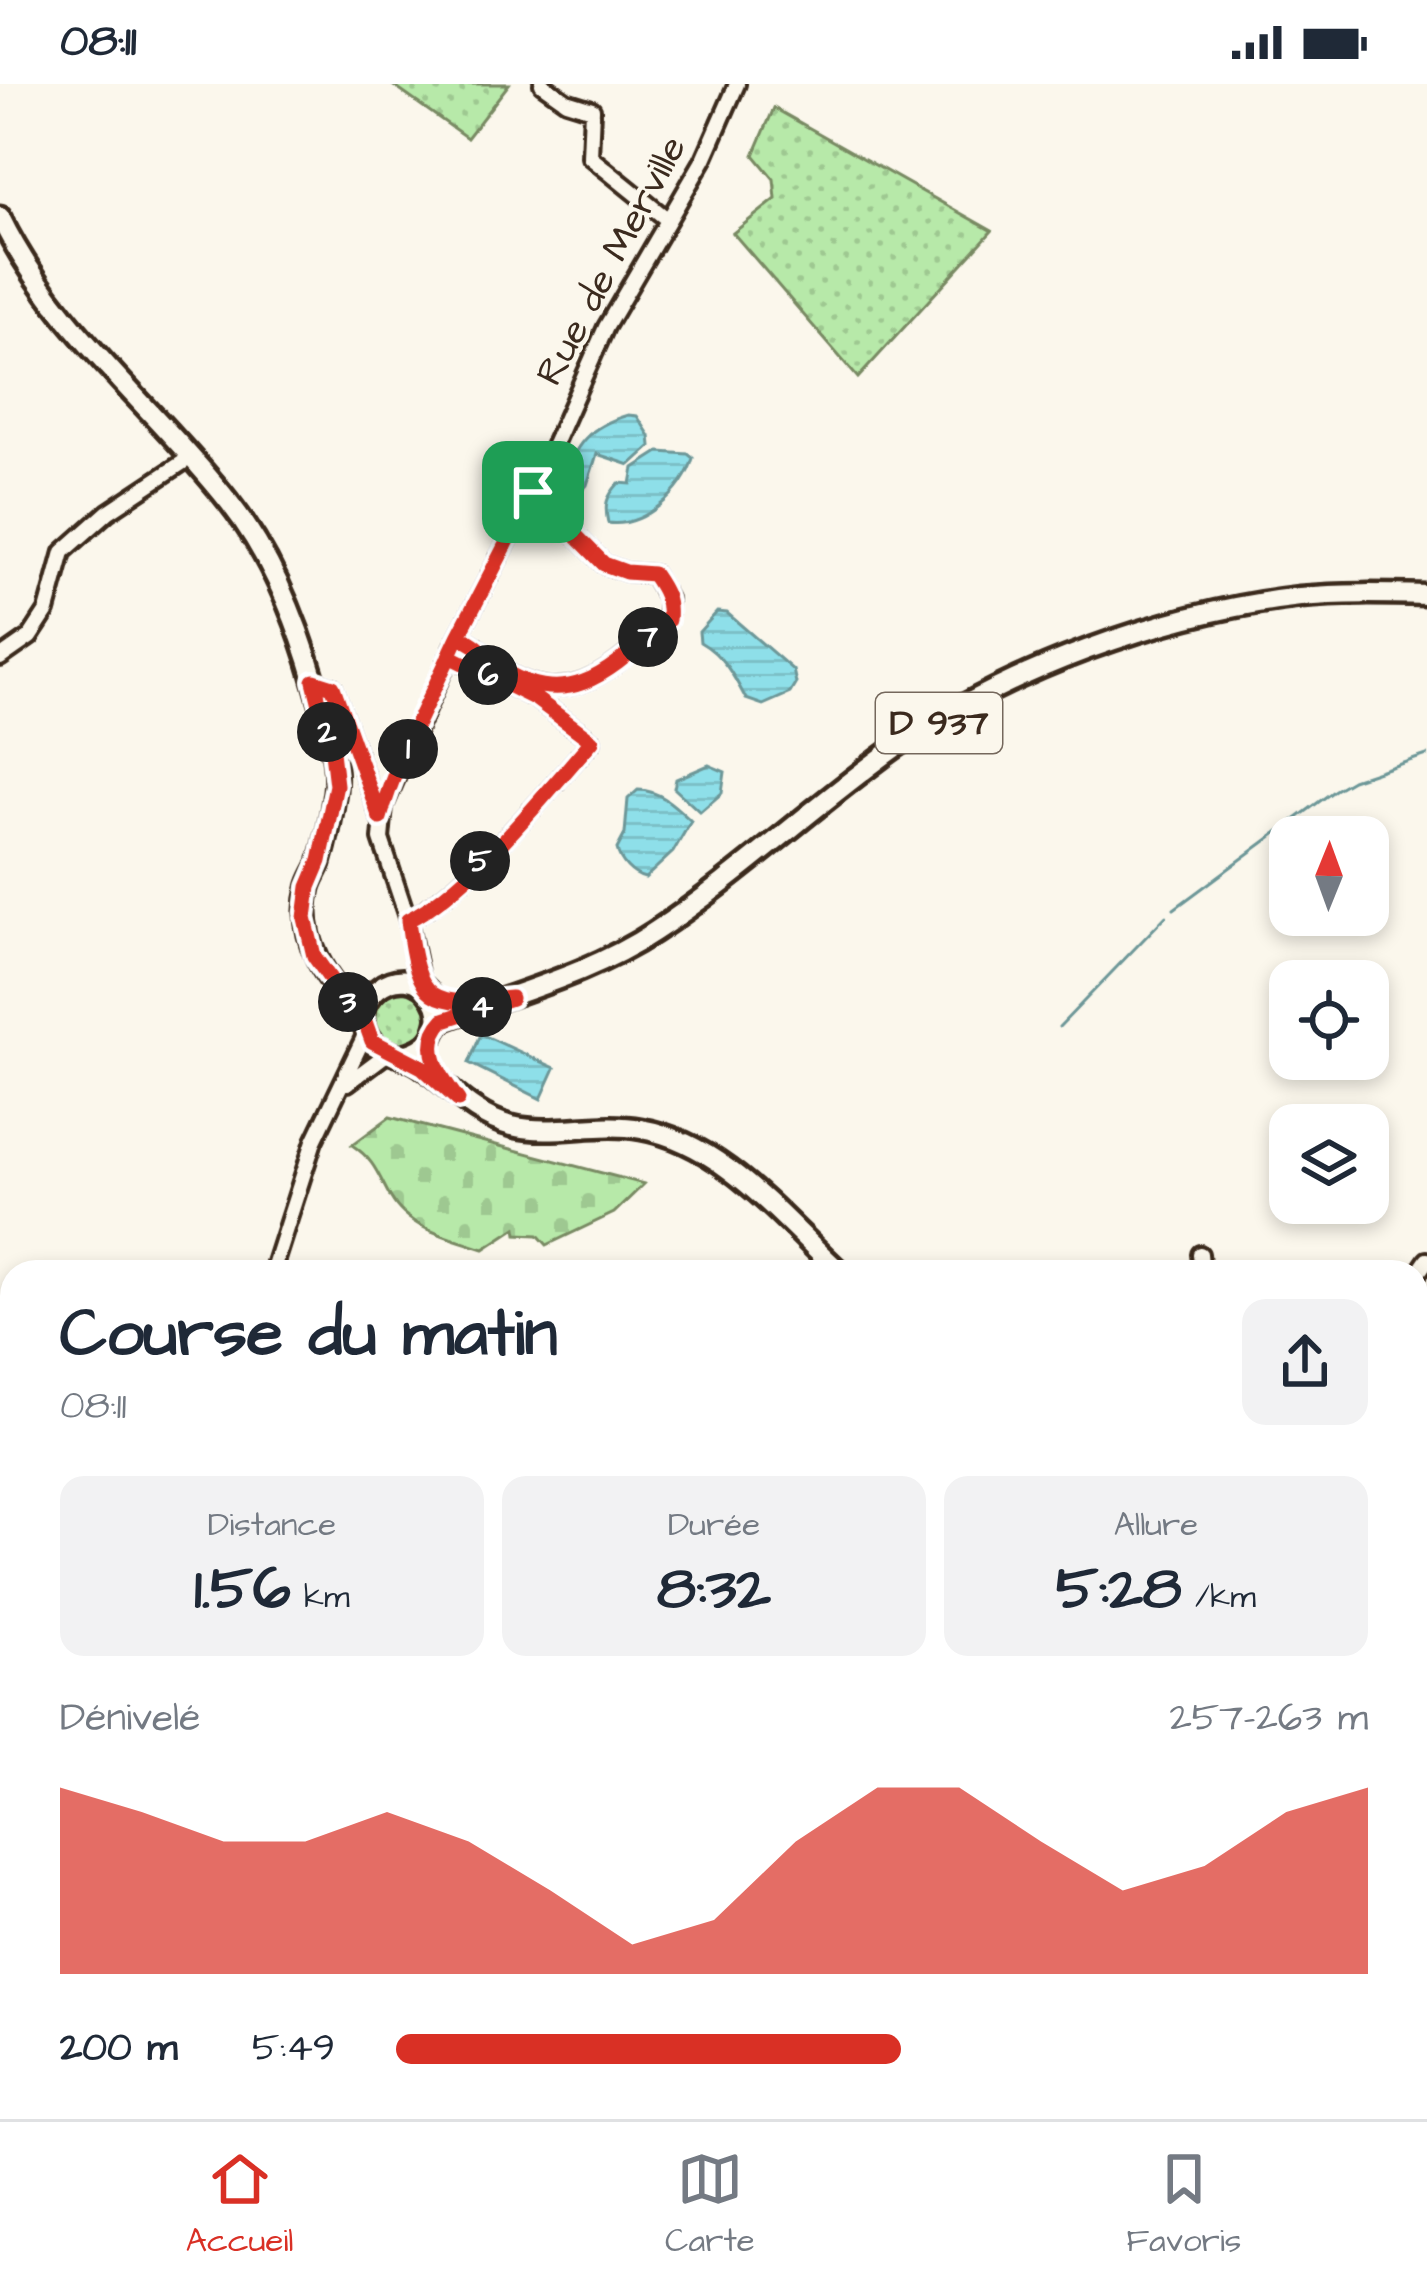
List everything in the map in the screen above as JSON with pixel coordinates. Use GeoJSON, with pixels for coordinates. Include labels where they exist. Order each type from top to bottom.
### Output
{"type":"FeatureCollection","features":[{"type":"Feature","properties":{"kind":"main road"},"geometry":{"type":"LineString","coordinates":[[0,217],[63,316],[231,504],[262,551],[289,608],[314,681],[336,785],[305,918],[314,956],[343,997],[396,1054],[478,1113],[511,1126],[544,1131],[604,1126],[643,1129],[711,1154],[827,1260]]}},
{"type":"Feature","properties":{"kind":"main road","name":"D 937"},"geometry":{"type":"LineString","coordinates":[[434,1033],[444,1020],[511,998],[652,933],[899,745],[1020,676],[1151,629],[1223,610],[1298,598],[1427,595]]}},
{"type":"Feature","properties":{"kind":"main road"},"geometry":{"type":"LineString","coordinates":[[332,980],[355,991],[372,992],[400,980],[427,992],[437,1068],[458,1100]]}},
{"type":"Feature","properties":{"kind":"main road"},"geometry":{"type":"LineString","coordinates":[[365,1024],[372,992]]}},
{"type":"Feature","properties":{"kind":"main road","name":"D 937"},"geometry":{"type":"LineString","coordinates":[[427,992],[454,1003],[511,998]]}},
{"type":"Feature","properties":{"kind":"main road"},"geometry":{"type":"LineString","coordinates":[[396,1054],[424,1047],[434,1033]]}},
{"type":"Feature","properties":{"kind":"street"},"geometry":{"type":"LineString","coordinates":[[542,84],[566,101],[592,109],[590,157],[668,220]]}},
{"type":"Feature","properties":{"kind":"street","name":"Rue de Merville"},"geometry":{"type":"LineString","coordinates":[[380,818],[449,656],[533,492],[606,327],[720,127],[736,84]]}},
{"type":"Feature","properties":{"kind":"street"},"geometry":{"type":"LineString","coordinates":[[0,658],[30,637],[47,611],[63,552],[108,512],[191,457]]}},
{"type":"Feature","properties":{"kind":"street"},"geometry":{"type":"LineString","coordinates":[[458,637],[477,644],[498,667],[535,686],[568,688],[620,662],[668,620],[668,599],[653,574],[604,564],[533,492]]}},
{"type":"Feature","properties":{"kind":"street"},"geometry":{"type":"LineString","coordinates":[[400,980],[409,925],[496,846],[592,741],[536,699],[449,656]]}},
{"type":"Feature","properties":{"kind":"street"},"geometry":{"type":"LineString","coordinates":[[314,681],[333,687],[380,818],[386,860],[427,992]]}},
{"type":"Feature","properties":{"kind":"street"},"geometry":{"type":"LineString","coordinates":[[276,1260],[314,1141],[360,1053],[365,1024]]}},
{"type":"Feature","properties":{"kind":"street"},"geometry":{"type":"LineString","coordinates":[[330,1105],[353,1077],[396,1054]]}},
{"type":"Feature","properties":{"kind":"street"},"geometry":{"type":"LineString","coordinates":[[1200,1254],[1201,1260]]}},
{"type":"Feature","properties":{"kind":"green space"},"geometry":{"type":"Polygon","coordinates":[[[391,84],[509,84],[467,138],[391,84]]]}},
{"type":"Feature","properties":{"kind":"green space"},"geometry":{"type":"Polygon","coordinates":[[[774,108],[992,231],[858,378],[733,233],[776,199],[774,179],[754,155],[774,108]]]}},
{"type":"Feature","properties":{"kind":"green space"},"geometry":{"type":"Polygon","coordinates":[[[401,991],[420,999],[428,1018],[420,1037],[401,1045],[382,1037],[374,1018],[382,999],[401,991]]]}},
{"type":"Feature","properties":{"kind":"green space"},"geometry":{"type":"Polygon","coordinates":[[[390,1117],[644,1184],[614,1213],[547,1245],[538,1235],[517,1234],[516,1228],[484,1249],[409,1218],[371,1163],[352,1145],[390,1117]]]}},
{"type":"Feature","properties":{"kind":"water"},"geometry":{"type":"Polygon","coordinates":[[[628,415],[637,416],[651,446],[630,465],[597,454],[587,485],[567,509],[561,508],[554,497],[580,445],[598,428],[628,415]]]}},
{"type":"Feature","properties":{"kind":"water"},"geometry":{"type":"Polygon","coordinates":[[[659,452],[693,458],[681,483],[648,513],[635,520],[608,523],[606,506],[611,493],[619,483],[631,484],[634,468],[659,452]]]}},
{"type":"Feature","properties":{"kind":"water"},"geometry":{"type":"Polygon","coordinates":[[[717,612],[727,613],[793,670],[796,683],[790,693],[763,705],[746,699],[721,660],[700,642],[699,632],[717,612]]]}},
{"type":"Feature","properties":{"kind":"water"},"geometry":{"type":"Polygon","coordinates":[[[709,765],[725,772],[722,793],[700,812],[674,788],[676,779],[709,765]]]}},
{"type":"Feature","properties":{"kind":"water"},"geometry":{"type":"Polygon","coordinates":[[[638,790],[660,796],[691,821],[673,852],[645,878],[627,867],[617,849],[625,834],[628,799],[638,790]]]}},
{"type":"Feature","properties":{"kind":"water"},"geometry":{"type":"Polygon","coordinates":[[[481,1034],[555,1068],[541,1099],[469,1063],[481,1034]]]}},
{"type":"Feature","properties":{"kind":"waterway"},"geometry":{"type":"LineString","coordinates":[[1174,909],[1335,790],[1427,755]]}},
{"type":"Feature","properties":{"kind":"waterway"},"geometry":{"type":"LineString","coordinates":[[1059,1027],[1166,916]]}},
{"type":"Feature","properties":{"kind":"route"},"geometry":{"type":"LineString","coordinates":[[533,492],[458,637],[449,656],[380,818],[333,687],[314,681],[336,785],[305,918],[314,956],[363,1016],[372,1041],[422,1067],[458,1100],[434,1060],[431,1039],[437,1027],[444,1020],[511,998],[470,1003],[433,998],[419,980],[408,920],[428,910],[496,846],[592,741],[536,699],[449,656],[458,637],[477,644],[498,667],[535,686],[568,688],[620,662],[668,620],[668,599],[653,574],[604,564],[533,492]]}}]}
